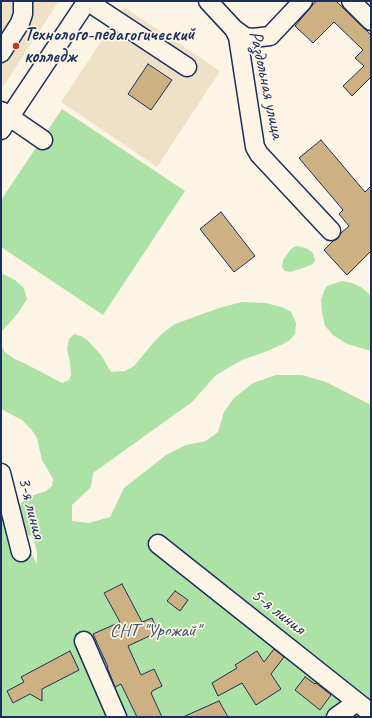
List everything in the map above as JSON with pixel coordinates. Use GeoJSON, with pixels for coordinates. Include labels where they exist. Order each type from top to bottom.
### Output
{"type":"FeatureCollection","features":[{"type":"Feature","properties":{"kind":"street"},"geometry":{"type":"LineString","coordinates":[[1,53],[20,23],[23,14],[23,1]]}},
{"type":"Feature","properties":{"kind":"street"},"geometry":{"type":"LineString","coordinates":[[43,140],[4,120],[87,1],[187,67]]}},
{"type":"Feature","properties":{"kind":"street","name":"Раздольная улица"},"geometry":{"type":"LineString","coordinates":[[208,1],[234,29],[238,37],[255,147],[259,154],[331,231]]}},
{"type":"Feature","properties":{"kind":"street"},"geometry":{"type":"LineString","coordinates":[[243,71],[247,59],[303,1]]}},
{"type":"Feature","properties":{"kind":"street"},"geometry":{"type":"LineString","coordinates":[[352,1],[371,21]]}},
{"type":"Feature","properties":{"kind":"street"},"geometry":{"type":"LineString","coordinates":[[234,29],[245,37],[258,38],[270,36]]}},
{"type":"Feature","properties":{"kind":"street","name":"3-я линия"},"geometry":{"type":"LineString","coordinates":[[1,473],[21,552]]}},
{"type":"Feature","properties":{"kind":"street","name":"5-я линия"},"geometry":{"type":"LineString","coordinates":[[158,544],[364,708]]}},
{"type":"Feature","properties":{"kind":"street"},"geometry":{"type":"LineString","coordinates":[[84,641],[117,717]]}},
{"type":"Feature","properties":{"kind":"street"},"geometry":{"type":"LineString","coordinates":[[336,717],[364,708]]}},
{"type":"Feature","properties":{"kind":"shaded area","name":"Технолого-педагогический колледж"},"geometry":{"type":"Polygon","coordinates":[[[1,1],[59,1],[1,90],[1,1]]]}},
{"type":"Feature","properties":{"kind":"shaded area"},"geometry":{"type":"Polygon","coordinates":[[[124,7],[220,71],[157,167],[61,102],[124,7]]]}},
{"type":"Feature","properties":{"kind":"green space"},"geometry":{"type":"Polygon","coordinates":[[[62,109],[185,191],[103,315],[1,247],[1,200],[62,109]]]}},
{"type":"Feature","properties":{"kind":"green space"},"geometry":{"type":"Polygon","coordinates":[[[296,246],[308,249],[313,253],[315,260],[313,264],[300,269],[290,272],[285,271],[282,267],[283,260],[291,249],[296,246]]]}},
{"type":"Feature","properties":{"kind":"green space"},"geometry":{"type":"Polygon","coordinates":[[[1,273],[15,280],[24,288],[27,299],[18,313],[2,331],[1,335],[1,273]]]}},
{"type":"Feature","properties":{"kind":"green space"},"geometry":{"type":"Polygon","coordinates":[[[342,281],[361,287],[371,296],[371,351],[347,344],[333,335],[325,326],[321,300],[324,291],[327,286],[342,281]]]}},
{"type":"Feature","properties":{"kind":"green space","name":"СНТ \"Урожай\""},"geometry":{"type":"Polygon","coordinates":[[[242,302],[265,303],[282,307],[291,312],[296,323],[295,334],[290,340],[283,344],[242,360],[216,375],[192,402],[93,473],[91,487],[72,505],[72,521],[89,523],[110,517],[124,488],[166,455],[186,445],[206,441],[218,432],[224,412],[234,398],[253,383],[276,375],[302,375],[326,382],[371,405],[371,717],[1,717],[1,499],[37,564],[35,544],[31,536],[25,533],[17,516],[21,503],[28,497],[46,491],[52,486],[53,479],[42,460],[37,438],[31,429],[22,420],[1,409],[1,346],[5,352],[15,359],[62,383],[69,380],[71,375],[67,349],[69,339],[74,334],[87,340],[101,355],[111,372],[125,371],[134,366],[153,343],[175,324],[219,308],[242,302]]]}},
{"type":"Feature","properties":{"kind":"building"},"geometry":{"type":"Polygon","coordinates":[[[316,1],[336,1],[371,35],[371,77],[352,96],[343,86],[364,66],[355,58],[363,50],[334,22],[313,43],[295,26],[316,1]]]}},
{"type":"Feature","properties":{"kind":"building"},"geometry":{"type":"Polygon","coordinates":[[[148,64],[172,80],[151,110],[128,94],[148,64]]]}},
{"type":"Feature","properties":{"kind":"building"},"geometry":{"type":"Polygon","coordinates":[[[321,140],[365,192],[371,186],[371,251],[347,275],[324,250],[349,226],[339,214],[343,210],[299,158],[321,140]]]}},
{"type":"Feature","properties":{"kind":"building"},"geometry":{"type":"Polygon","coordinates":[[[221,212],[255,256],[234,272],[200,229],[221,212]]]}},
{"type":"Feature","properties":{"kind":"building"},"geometry":{"type":"Polygon","coordinates":[[[122,584],[142,622],[152,618],[158,632],[128,646],[141,675],[154,669],[162,686],[151,693],[162,717],[137,717],[121,684],[115,687],[108,667],[93,634],[120,622],[104,593],[122,584]]]}},
{"type":"Feature","properties":{"kind":"building"},"geometry":{"type":"Polygon","coordinates":[[[175,591],[188,600],[180,611],[167,601],[175,591]]]}},
{"type":"Feature","properties":{"kind":"building"},"geometry":{"type":"Polygon","coordinates":[[[274,649],[284,657],[271,674],[281,689],[256,705],[242,683],[218,696],[212,683],[237,668],[235,665],[257,651],[264,662],[274,649]]]}},
{"type":"Feature","properties":{"kind":"building"},"geometry":{"type":"Polygon","coordinates":[[[70,651],[79,670],[42,689],[42,701],[30,694],[13,703],[7,691],[24,682],[21,677],[70,651]]]}},
{"type":"Feature","properties":{"kind":"building"},"geometry":{"type":"Polygon","coordinates":[[[305,677],[315,684],[316,683],[331,695],[320,710],[295,690],[305,677]]]}},
{"type":"Feature","properties":{"kind":"building"},"geometry":{"type":"Polygon","coordinates":[[[219,701],[228,717],[183,717],[212,704],[219,701]]]}},
{"type":"Feature","properties":{"kind":"place","name":"Технолого-педагогический колледж"},"geometry":{"type":"Point","coordinates":[16,46]}}]}
